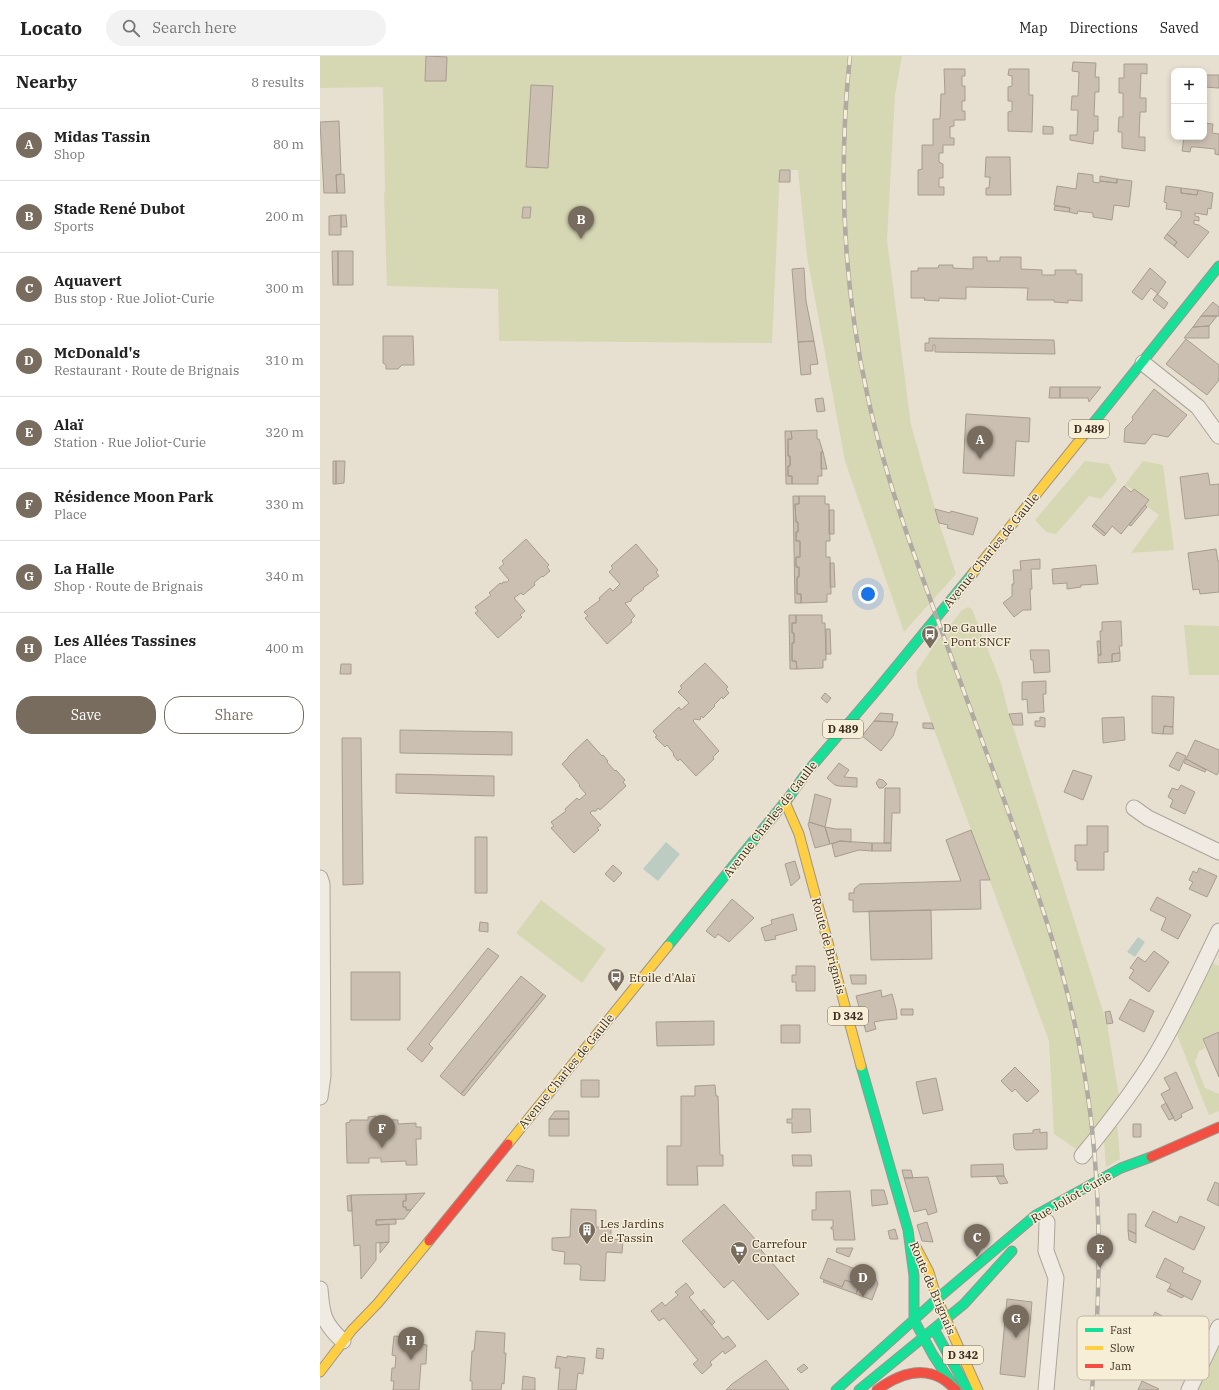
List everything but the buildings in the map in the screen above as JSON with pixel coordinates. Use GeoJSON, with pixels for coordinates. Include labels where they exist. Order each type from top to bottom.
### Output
{"type":"FeatureCollection","features":[{"type":"Feature","properties":{"kind":"main road","name":"Avenue Charles de Gaulle"},"geometry":{"type":"LineString","coordinates":[[320,1372],[343,1341],[383,1297],[785,802],[807,772],[903,658],[1143,363],[1219,266]]}},
{"type":"Feature","properties":{"kind":"main road","name":"Route de Brignais"},"geometry":{"type":"LineString","coordinates":[[785,802],[800,834],[861,1066],[908,1230],[914,1276],[914,1320],[923,1338],[956,1390]]}},
{"type":"Feature","properties":{"kind":"main road","name":"Rue Joliot-Curie"},"geometry":{"type":"LineString","coordinates":[[836,1390],[936,1299],[982,1262],[1036,1215],[1120,1168],[1151,1157],[1219,1127]]}},
{"type":"Feature","properties":{"kind":"main road","name":"Rue Joliot-Curie"},"geometry":{"type":"LineString","coordinates":[[1124,1177],[1151,1157]]}},
{"type":"Feature","properties":{"kind":"main road","name":"Route de Brignais"},"geometry":{"type":"LineString","coordinates":[[908,1230],[929,1272],[936,1299],[978,1390]]}},
{"type":"Feature","properties":{"kind":"main road"},"geometry":{"type":"LineString","coordinates":[[859,1390],[964,1304],[1020,1243]]}},
{"type":"Feature","properties":{"kind":"main road","name":"Route de Brignais"},"geometry":{"type":"LineString","coordinates":[[914,1320],[934,1329]]}},
{"type":"Feature","properties":{"kind":"main road","name":"D 342"},"geometry":{"type":"LineString","coordinates":[[934,1329],[965,1385],[971,1390]]}},
{"type":"Feature","properties":{"kind":"main road"},"geometry":{"type":"LineString","coordinates":[[876,1390],[897,1376],[916,1372],[936,1376],[956,1390]]}},
{"type":"Feature","properties":{"kind":"street"},"geometry":{"type":"LineString","coordinates":[[1143,363],[1198,407],[1219,436]]}},
{"type":"Feature","properties":{"kind":"street"},"geometry":{"type":"LineString","coordinates":[[1134,808],[1148,818],[1219,852]]}},
{"type":"Feature","properties":{"kind":"street"},"geometry":{"type":"LineString","coordinates":[[320,878],[322,884],[323,1076],[320,1097]]}},
{"type":"Feature","properties":{"kind":"street"},"geometry":{"type":"LineString","coordinates":[[1082,1156],[1114,1117],[1156,1054],[1180,1010],[1219,931]]}},
{"type":"Feature","properties":{"kind":"street"},"geometry":{"type":"LineString","coordinates":[[1045,1223],[1046,1251],[1056,1278],[1046,1390]]}},
{"type":"Feature","properties":{"kind":"street"},"geometry":{"type":"LineString","coordinates":[[320,1289],[322,1312],[329,1328],[343,1341]]}},
{"type":"Feature","properties":{"kind":"street"},"geometry":{"type":"LineString","coordinates":[[1209,1348],[1219,1327]]}},
{"type":"Feature","properties":{"kind":"street"},"geometry":{"type":"LineString","coordinates":[[1189,1390],[1194,1380]]}},
{"type":"Feature","properties":{"kind":"green space"},"geometry":{"type":"Polygon","coordinates":[[[320,56],[902,56],[895,95],[887,240],[911,425],[939,523],[956,574],[904,632],[845,461],[807,256],[798,170],[780,170],[772,343],[499,341],[498,289],[387,286],[383,87],[320,88],[320,56]]]}},
{"type":"Feature","properties":{"kind":"green space"},"geometry":{"type":"Polygon","coordinates":[[[1085,461],[1109,464],[1117,480],[1101,499],[1089,496],[1056,534],[1046,532],[1035,520],[1085,461]]]}},
{"type":"Feature","properties":{"kind":"green space"},"geometry":{"type":"Polygon","coordinates":[[[1143,461],[1163,465],[1174,550],[1131,553],[1159,515],[1145,505],[1149,500],[1134,489],[1133,490],[1127,486],[1124,486],[1143,461]]]}},
{"type":"Feature","properties":{"kind":"green space"},"geometry":{"type":"Polygon","coordinates":[[[968,607],[972,609],[1001,683],[1009,714],[1107,1024],[1119,1096],[1103,1121],[1079,1151],[1054,1134],[1049,1041],[918,686],[916,672],[935,644],[962,610],[968,607]]]}},
{"type":"Feature","properties":{"kind":"green space"},"geometry":{"type":"Polygon","coordinates":[[[1184,625],[1219,626],[1219,675],[1189,675],[1184,625]]]}},
{"type":"Feature","properties":{"kind":"green space"},"geometry":{"type":"Polygon","coordinates":[[[541,900],[606,949],[582,983],[516,933],[541,900]]]}},
{"type":"Feature","properties":{"kind":"green space"},"geometry":{"type":"Polygon","coordinates":[[[1211,962],[1219,966],[1219,1031],[1202,1039],[1205,1048],[1199,1051],[1195,1062],[1205,1088],[1219,1094],[1219,1111],[1209,1115],[1177,1035],[1211,962]]]}},
{"type":"Feature","properties":{"kind":"green space"},"geometry":{"type":"Polygon","coordinates":[[[1117,1124],[1120,1159],[1106,1167],[1104,1140],[1117,1124]]]}},
{"type":"Feature","properties":{"kind":"green space"},"geometry":{"type":"Polygon","coordinates":[[[1219,1340],[1219,1390],[1196,1390],[1201,1380],[1209,1380],[1209,1362],[1219,1340]]]}},
{"type":"Feature","properties":{"kind":"shaded area"},"geometry":{"type":"Polygon","coordinates":[[[666,842],[680,854],[658,881],[643,869],[666,842]]]}},
{"type":"Feature","properties":{"kind":"shaded area"},"geometry":{"type":"Polygon","coordinates":[[[1138,937],[1145,942],[1135,957],[1127,952],[1138,937]]]}},
{"type":"Feature","properties":{"kind":"railway"},"geometry":{"type":"LineString","coordinates":[[850,56],[844,142],[845,228],[853,313],[868,398],[886,467],[907,534],[1025,858],[1049,928],[1069,999],[1084,1071],[1094,1151],[1097,1190],[1099,1270],[1098,1316]]}},
{"type":"Feature","properties":{"kind":"railway"},"geometry":{"type":"LineString","coordinates":[[1092,1390],[1093,1380]]}},
{"type":"Feature","properties":{"kind":"traffic: fast"},"geometry":{"type":"LineString","coordinates":[[1091,426],[1219,266]]}},
{"type":"Feature","properties":{"kind":"traffic: fast"},"geometry":{"type":"LineString","coordinates":[[787,800],[807,772],[973,573]]}},
{"type":"Feature","properties":{"kind":"traffic: fast"},"geometry":{"type":"LineString","coordinates":[[668,946],[785,802]]}},
{"type":"Feature","properties":{"kind":"traffic: fast"},"geometry":{"type":"LineString","coordinates":[[861,1066],[908,1230],[914,1276],[914,1320],[933,1355],[956,1390]]}},
{"type":"Feature","properties":{"kind":"traffic: fast"},"geometry":{"type":"LineString","coordinates":[[836,1390],[937,1299],[1036,1215],[1121,1168],[1151,1157]]}},
{"type":"Feature","properties":{"kind":"traffic: fast"},"geometry":{"type":"LineString","coordinates":[[859,1390],[964,1304],[1012,1251]]}},
{"type":"Feature","properties":{"kind":"traffic: fast"},"geometry":{"type":"LineString","coordinates":[[934,1329],[965,1385],[971,1390]]}},
{"type":"Feature","properties":{"kind":"traffic: slow"},"geometry":{"type":"LineString","coordinates":[[973,573],[1091,426]]}},
{"type":"Feature","properties":{"kind":"traffic: slow"},"geometry":{"type":"LineString","coordinates":[[787,800],[785,802],[799,834],[861,1066]]}},
{"type":"Feature","properties":{"kind":"traffic: slow"},"geometry":{"type":"LineString","coordinates":[[508,1144],[668,946]]}},
{"type":"Feature","properties":{"kind":"traffic: slow"},"geometry":{"type":"LineString","coordinates":[[320,1372],[352,1330],[378,1303],[429,1241]]}},
{"type":"Feature","properties":{"kind":"traffic: slow"},"geometry":{"type":"LineString","coordinates":[[916,1247],[929,1272],[937,1299],[978,1390]]}},
{"type":"Feature","properties":{"kind":"traffic: jam"},"geometry":{"type":"LineString","coordinates":[[1151,1157],[1219,1127]]}},
{"type":"Feature","properties":{"kind":"traffic: jam"},"geometry":{"type":"LineString","coordinates":[[429,1241],[508,1144]]}},
{"type":"Feature","properties":{"kind":"traffic: jam"},"geometry":{"type":"LineString","coordinates":[[877,1390],[900,1377],[916,1373],[933,1374],[947,1382],[956,1390]]}},
{"type":"Feature","properties":{"kind":"place","name":"Stade René Dubot"},"geometry":{"type":"Point","coordinates":[581,239]}},
{"type":"Feature","properties":{"kind":"place","name":"Midas Tassin"},"geometry":{"type":"Point","coordinates":[980,459]}},
{"type":"Feature","properties":{"kind":"place","name":"De Gaulle - Pont SNCF"},"geometry":{"type":"Point","coordinates":[930,649]}},
{"type":"Feature","properties":{"kind":"place","name":"Etoile d'Alaï"},"geometry":{"type":"Point","coordinates":[616,992]}},
{"type":"Feature","properties":{"kind":"place","name":"Résidence Moon Park"},"geometry":{"type":"Point","coordinates":[382,1148]}},
{"type":"Feature","properties":{"kind":"place","name":"Les Jardins de Tassin"},"geometry":{"type":"Point","coordinates":[587,1245]}},
{"type":"Feature","properties":{"kind":"place","name":"Aquavert"},"geometry":{"type":"Point","coordinates":[977,1257]}},
{"type":"Feature","properties":{"kind":"place","name":"Carrefour Contact"},"geometry":{"type":"Point","coordinates":[739,1265]}},
{"type":"Feature","properties":{"kind":"place","name":"Alaï"},"geometry":{"type":"Point","coordinates":[1100,1268]}},
{"type":"Feature","properties":{"kind":"place","name":"McDonald's"},"geometry":{"type":"Point","coordinates":[863,1297]}},
{"type":"Feature","properties":{"kind":"place","name":"La Halle"},"geometry":{"type":"Point","coordinates":[1016,1338]}},
{"type":"Feature","properties":{"kind":"place","name":"Les Allées Tassines"},"geometry":{"type":"Point","coordinates":[411,1360]}}]}
